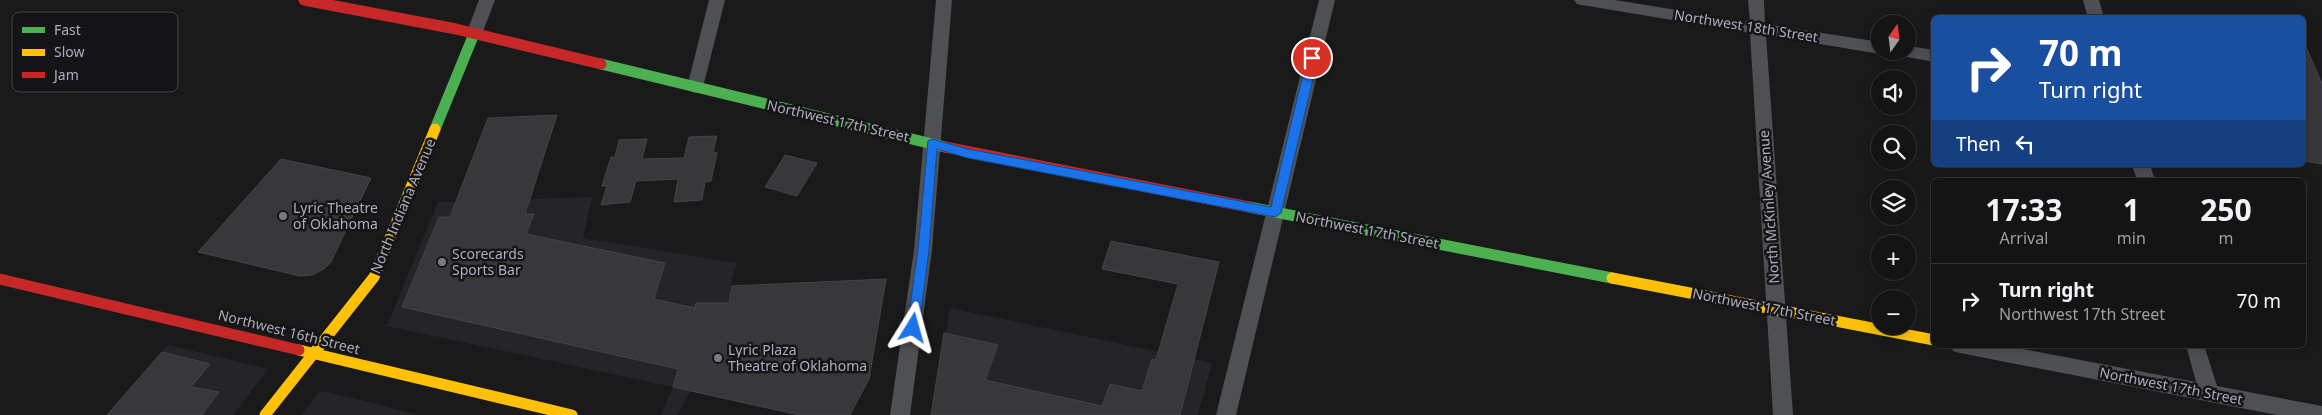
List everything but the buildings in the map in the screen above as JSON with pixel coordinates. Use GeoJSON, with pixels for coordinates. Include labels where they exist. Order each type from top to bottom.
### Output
{"type":"FeatureCollection","features":[{"type":"Feature","properties":{"kind":"street","name":"Northwest 17th Street"},"geometry":{"type":"LineString","coordinates":[[304,0],[474,34],[968,154],[1931,339]]}},
{"type":"Feature","properties":{"kind":"street","name":"North Indiana Avenue"},"geometry":{"type":"LineString","coordinates":[[265,415],[374,277],[487,0]]}},
{"type":"Feature","properties":{"kind":"street"},"geometry":{"type":"LineString","coordinates":[[695,87],[717,0]]}},
{"type":"Feature","properties":{"kind":"street"},"geometry":{"type":"LineString","coordinates":[[900,415],[922,260],[944,0]]}},
{"type":"Feature","properties":{"kind":"street"},"geometry":{"type":"LineString","coordinates":[[1226,415],[1326,0]]}},
{"type":"Feature","properties":{"kind":"street","name":"Northwest 18th Street"},"geometry":{"type":"LineString","coordinates":[[1582,0],[1871,47]]}},
{"type":"Feature","properties":{"kind":"street","name":"North McKinley Avenue"},"geometry":{"type":"LineString","coordinates":[[1756,0],[1782,415]]}},
{"type":"Feature","properties":{"kind":"street"},"geometry":{"type":"LineString","coordinates":[[2091,0],[2095,15]]}},
{"type":"Feature","properties":{"kind":"street"},"geometry":{"type":"LineString","coordinates":[[1916,53],[1931,56]]}},
{"type":"Feature","properties":{"kind":"street","name":"Northwest 16th Street"},"geometry":{"type":"LineString","coordinates":[[0,279],[572,415]]}},
{"type":"Feature","properties":{"kind":"street","name":"Northwest 17th Street"},"geometry":{"type":"LineString","coordinates":[[1976,348],[2322,415]]}},
{"type":"Feature","properties":{"kind":"street"},"geometry":{"type":"LineString","coordinates":[[2195,348],[2208,393]]}},
{"type":"Feature","properties":{"kind":"shaded area"},"geometry":{"type":"Polygon","coordinates":[[[592,197],[583,238],[737,263],[730,286],[886,279],[878,324],[691,391],[677,415],[661,415],[673,387],[387,326],[438,202],[592,197]]]}},
{"type":"Feature","properties":{"kind":"shaded area"},"geometry":{"type":"Polygon","coordinates":[[[950,308],[1212,363],[1198,415],[931,415],[950,308]]]}},
{"type":"Feature","properties":{"kind":"shaded area"},"geometry":{"type":"Polygon","coordinates":[[[168,345],[268,369],[233,415],[106,415],[168,345]]]}},
{"type":"Feature","properties":{"kind":"shaded area"},"geometry":{"type":"Polygon","coordinates":[[[320,391],[370,402],[417,415],[301,415],[320,391]]]}},
{"type":"Feature","properties":{"kind":"traffic: fast"},"geometry":{"type":"LineString","coordinates":[[435,129],[474,34]]}},
{"type":"Feature","properties":{"kind":"traffic: fast"},"geometry":{"type":"LineString","coordinates":[[601,64],[945,147]]}},
{"type":"Feature","properties":{"kind":"traffic: fast"},"geometry":{"type":"LineString","coordinates":[[1249,207],[1612,278]]}},
{"type":"Feature","properties":{"kind":"traffic: slow"},"geometry":{"type":"LineString","coordinates":[[265,415],[374,277],[435,129]]}},
{"type":"Feature","properties":{"kind":"traffic: slow"},"geometry":{"type":"LineString","coordinates":[[1612,278],[1931,339]]}},
{"type":"Feature","properties":{"kind":"traffic: slow"},"geometry":{"type":"LineString","coordinates":[[299,350],[572,415]]}},
{"type":"Feature","properties":{"kind":"traffic: jam"},"geometry":{"type":"LineString","coordinates":[[304,0],[456,29],[601,64]]}},
{"type":"Feature","properties":{"kind":"traffic: jam"},"geometry":{"type":"LineString","coordinates":[[945,147],[1249,207]]}},
{"type":"Feature","properties":{"kind":"traffic: jam"},"geometry":{"type":"LineString","coordinates":[[0,279],[299,350]]}},
{"type":"Feature","properties":{"kind":"place","name":"Lyric Theatre of Oklahoma"},"geometry":{"type":"Point","coordinates":[283,216]}},
{"type":"Feature","properties":{"kind":"place","name":"Scorecards Sports Bar"},"geometry":{"type":"Point","coordinates":[442,262]}},
{"type":"Feature","properties":{"kind":"place","name":"Lyric Plaza Theatre of Oklahoma"},"geometry":{"type":"Point","coordinates":[718,358]}},
{"type":"Feature","properties":{"kind":"route"},"geometry":{"type":"LineString","coordinates":[[913,328],[923,250],[932,144],[968,154],[1275,213],[1312,58]]}}]}
